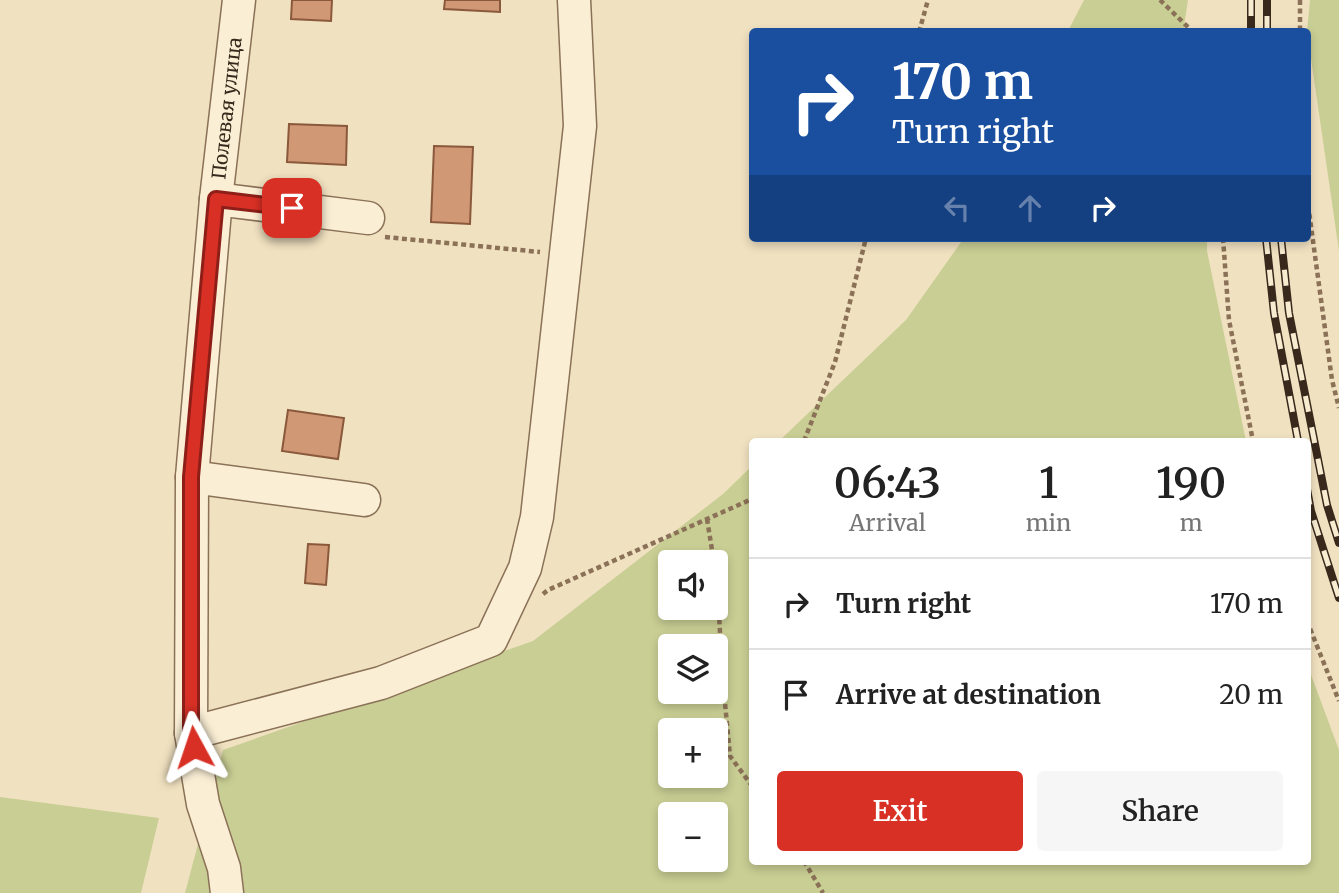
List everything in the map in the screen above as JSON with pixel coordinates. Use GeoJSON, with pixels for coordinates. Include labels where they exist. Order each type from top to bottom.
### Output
{"type":"FeatureCollection","features":[{"type":"Feature","properties":{"kind":"street","name":"Полевая улица"},"geometry":{"type":"LineString","coordinates":[[228,893],[224,868],[203,804],[194,747],[191,477],[216,199],[239,0]]}},
{"type":"Feature","properties":{"kind":"street"},"geometry":{"type":"LineString","coordinates":[[194,747],[381,683],[491,640],[525,568],[537,517],[580,126],[574,0]]}},
{"type":"Feature","properties":{"kind":"street"},"geometry":{"type":"LineString","coordinates":[[216,199],[373,227]]}},
{"type":"Feature","properties":{"kind":"street"},"geometry":{"type":"LineString","coordinates":[[191,477],[363,500]]}},
{"type":"Feature","properties":{"kind":"path"},"geometry":{"type":"LineString","coordinates":[[920,28],[928,0]]}},
{"type":"Feature","properties":{"kind":"path"},"geometry":{"type":"LineString","coordinates":[[1160,0],[1189,28]]}},
{"type":"Feature","properties":{"kind":"path"},"geometry":{"type":"LineString","coordinates":[[1300,0],[1300,28]]}},
{"type":"Feature","properties":{"kind":"path"},"geometry":{"type":"LineString","coordinates":[[1311,226],[1332,380],[1339,408]]}},
{"type":"Feature","properties":{"kind":"path"},"geometry":{"type":"LineString","coordinates":[[373,227],[566,254]]}},
{"type":"Feature","properties":{"kind":"path"},"geometry":{"type":"LineString","coordinates":[[805,438],[835,362],[865,242]]}},
{"type":"Feature","properties":{"kind":"path"},"geometry":{"type":"LineString","coordinates":[[1223,242],[1229,320],[1252,438]]}},
{"type":"Feature","properties":{"kind":"path"},"geometry":{"type":"LineString","coordinates":[[538,598],[548,590],[749,500]]}},
{"type":"Feature","properties":{"kind":"path"},"geometry":{"type":"LineString","coordinates":[[707,519],[711,550]]}},
{"type":"Feature","properties":{"kind":"path"},"geometry":{"type":"LineString","coordinates":[[719,620],[730,756],[749,782]]}},
{"type":"Feature","properties":{"kind":"path"},"geometry":{"type":"LineString","coordinates":[[1311,631],[1339,701]]}},
{"type":"Feature","properties":{"kind":"path"},"geometry":{"type":"LineString","coordinates":[[806,865],[823,893]]}},
{"type":"Feature","properties":{"kind":"green space"},"geometry":{"type":"Polygon","coordinates":[[[1084,0],[1188,0],[1185,28],[1070,28],[1084,0]]]}},
{"type":"Feature","properties":{"kind":"green space"},"geometry":{"type":"Polygon","coordinates":[[[1310,0],[1339,0],[1339,251],[1311,58],[1311,28],[1307,28],[1310,0]]]}},
{"type":"Feature","properties":{"kind":"green space"},"geometry":{"type":"Polygon","coordinates":[[[961,242],[1207,242],[1245,438],[782,438],[906,320],[961,242]]]}},
{"type":"Feature","properties":{"kind":"green space"},"geometry":{"type":"Polygon","coordinates":[[[749,469],[749,865],[1311,865],[1311,675],[1339,750],[1339,893],[185,893],[223,750],[533,641],[723,494],[749,469]]]}},
{"type":"Feature","properties":{"kind":"green space"},"geometry":{"type":"Polygon","coordinates":[[[0,797],[159,818],[141,893],[0,893],[0,797]]]}},
{"type":"Feature","properties":{"kind":"building"},"geometry":{"type":"Polygon","coordinates":[[[292,0],[332,0],[331,21],[291,19],[292,0]]]}},
{"type":"Feature","properties":{"kind":"building"},"geometry":{"type":"Polygon","coordinates":[[[445,0],[500,0],[500,12],[444,9],[445,0]]]}},
{"type":"Feature","properties":{"kind":"building"},"geometry":{"type":"Polygon","coordinates":[[[289,124],[347,126],[346,165],[287,162],[289,124]]]}},
{"type":"Feature","properties":{"kind":"building"},"geometry":{"type":"Polygon","coordinates":[[[434,146],[473,147],[470,224],[431,222],[434,146]]]}},
{"type":"Feature","properties":{"kind":"building"},"geometry":{"type":"Polygon","coordinates":[[[288,410],[344,418],[338,459],[282,451],[288,410]]]}},
{"type":"Feature","properties":{"kind":"building"},"geometry":{"type":"Polygon","coordinates":[[[308,544],[329,545],[326,585],[305,583],[308,544]]]}},
{"type":"Feature","properties":{"kind":"railway"},"geometry":{"type":"LineString","coordinates":[[1251,0],[1251,28]]}},
{"type":"Feature","properties":{"kind":"railway"},"geometry":{"type":"LineString","coordinates":[[1267,0],[1267,28]]}},
{"type":"Feature","properties":{"kind":"railway"},"geometry":{"type":"LineString","coordinates":[[1266,242],[1274,313],[1297,438]]}},
{"type":"Feature","properties":{"kind":"railway"},"geometry":{"type":"LineString","coordinates":[[1281,242],[1289,313],[1327,505],[1339,543]]}},
{"type":"Feature","properties":{"kind":"railway"},"geometry":{"type":"LineString","coordinates":[[1311,511],[1339,598]]}},
{"type":"Feature","properties":{"kind":"route"},"geometry":{"type":"LineString","coordinates":[[194,747],[191,733],[191,477],[216,199],[292,208]]}}]}
